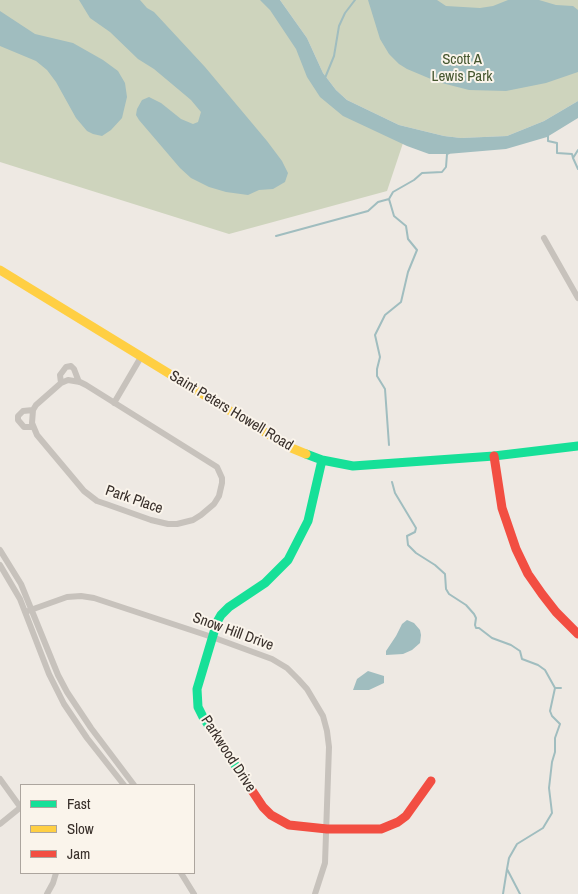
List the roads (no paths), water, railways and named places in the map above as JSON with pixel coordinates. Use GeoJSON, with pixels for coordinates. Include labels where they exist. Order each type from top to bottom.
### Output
{"type":"FeatureCollection","features":[{"type":"Feature","properties":{"kind":"street"},"geometry":{"type":"LineString","coordinates":[[544,238],[578,298]]}},
{"type":"Feature","properties":{"kind":"street","name":"Saint Peters Howell Road"},"geometry":{"type":"LineString","coordinates":[[0,270],[289,447],[322,460],[353,466],[494,456],[578,446]]}},
{"type":"Feature","properties":{"kind":"street"},"geometry":{"type":"LineString","coordinates":[[114,403],[141,357]]}},
{"type":"Feature","properties":{"kind":"street","name":"Park Place"},"geometry":{"type":"LineString","coordinates":[[71,366],[74,369],[79,382],[217,467],[222,478],[221,490],[214,504],[193,520],[177,524],[160,523],[97,500],[84,491],[37,435],[33,427],[24,427],[18,420],[18,416],[23,411],[33,410],[61,383],[60,375],[66,367],[71,366]]}},
{"type":"Feature","properties":{"kind":"street"},"geometry":{"type":"LineString","coordinates":[[61,383],[68,380],[79,382]]}},
{"type":"Feature","properties":{"kind":"street"},"geometry":{"type":"LineString","coordinates":[[33,410],[33,427]]}},
{"type":"Feature","properties":{"kind":"street"},"geometry":{"type":"LineString","coordinates":[[494,456],[502,508],[516,549],[528,574],[542,594],[556,612],[578,634]]}},
{"type":"Feature","properties":{"kind":"street","name":"Parkwood Drive"},"geometry":{"type":"LineString","coordinates":[[322,460],[308,521],[288,560],[265,583],[239,600],[221,615],[212,637],[197,689],[198,707],[259,801],[271,815],[280,821],[294,826],[328,829],[381,829],[398,822],[412,809],[431,781]]}},
{"type":"Feature","properties":{"kind":"street"},"geometry":{"type":"LineString","coordinates":[[0,550],[21,584],[58,675],[82,716],[133,784]]}},
{"type":"Feature","properties":{"kind":"street"},"geometry":{"type":"LineString","coordinates":[[0,565],[25,612],[48,674],[75,722],[123,784]]}},
{"type":"Feature","properties":{"kind":"street","name":"Snow Hill Drive"},"geometry":{"type":"LineString","coordinates":[[25,612],[67,597],[81,596],[94,598],[212,637],[272,659],[287,668],[315,701],[325,723],[330,747],[328,829],[325,863],[315,894]]}},
{"type":"Feature","properties":{"kind":"street"},"geometry":{"type":"LineString","coordinates":[[75,722],[82,716]]}},
{"type":"Feature","properties":{"kind":"street"},"geometry":{"type":"LineString","coordinates":[[0,779],[20,807]]}},
{"type":"Feature","properties":{"kind":"street"},"geometry":{"type":"LineString","coordinates":[[0,824],[20,809]]}},
{"type":"Feature","properties":{"kind":"street"},"geometry":{"type":"LineString","coordinates":[[47,894],[56,874]]}},
{"type":"Feature","properties":{"kind":"street"},"geometry":{"type":"LineString","coordinates":[[182,874],[194,894]]}},
{"type":"Feature","properties":{"kind":"water"},"geometry":{"type":"Polygon","coordinates":[[[79,0],[140,0],[147,8],[154,12],[205,67],[267,141],[282,161],[288,173],[285,182],[273,189],[259,190],[248,195],[209,187],[191,178],[180,168],[136,115],[142,100],[149,97],[161,103],[181,119],[193,124],[198,122],[201,112],[191,100],[154,69],[138,59],[110,32],[90,18],[79,0]]]}},
{"type":"Feature","properties":{"kind":"water"},"geometry":{"type":"Polygon","coordinates":[[[260,0],[280,0],[307,38],[323,73],[336,90],[347,100],[399,125],[444,136],[461,138],[507,136],[544,121],[578,101],[578,118],[547,137],[506,149],[429,154],[407,146],[343,116],[320,97],[307,77],[296,49],[270,10],[260,0]]]}},
{"type":"Feature","properties":{"kind":"water"},"geometry":{"type":"Polygon","coordinates":[[[368,0],[437,0],[446,6],[480,8],[493,6],[508,0],[539,0],[556,5],[573,6],[578,10],[578,72],[546,83],[506,91],[469,90],[438,82],[407,69],[389,54],[380,39],[368,0]]]}},
{"type":"Feature","properties":{"kind":"water"},"geometry":{"type":"Polygon","coordinates":[[[0,11],[35,34],[73,43],[118,71],[125,83],[127,97],[122,118],[111,130],[102,136],[87,131],[76,118],[47,70],[36,61],[0,46],[0,11]]]}},
{"type":"Feature","properties":{"kind":"water"},"geometry":{"type":"Polygon","coordinates":[[[407,620],[414,623],[420,630],[420,643],[412,650],[403,654],[386,655],[386,651],[402,624],[407,620]]]}},
{"type":"Feature","properties":{"kind":"water"},"geometry":{"type":"Polygon","coordinates":[[[368,671],[384,676],[384,683],[369,690],[353,690],[357,679],[368,671]]]}},
{"type":"Feature","properties":{"kind":"waterway"},"geometry":{"type":"LineString","coordinates":[[325,78],[334,56],[339,26],[345,13],[355,0]]}},
{"type":"Feature","properties":{"kind":"waterway"},"geometry":{"type":"LineString","coordinates":[[548,135],[548,141],[557,143],[557,153],[572,154],[573,158]]}},
{"type":"Feature","properties":{"kind":"waterway"},"geometry":{"type":"LineString","coordinates":[[578,150],[573,158],[578,169]]}},
{"type":"Feature","properties":{"kind":"waterway"},"geometry":{"type":"LineString","coordinates":[[389,445],[385,389],[377,376],[380,357],[375,335],[385,315],[401,302],[408,272],[417,250],[408,239],[406,226],[394,216],[389,199],[393,192],[422,173],[442,172],[446,167],[447,154],[449,153]]}},
{"type":"Feature","properties":{"kind":"waterway"},"geometry":{"type":"LineString","coordinates":[[276,236],[368,211],[378,202],[389,199]]}},
{"type":"Feature","properties":{"kind":"waterway"},"geometry":{"type":"LineString","coordinates":[[392,482],[395,493],[416,528],[415,532],[407,536],[408,545],[445,574],[446,589],[449,594],[466,605],[474,614],[476,628],[520,651],[522,659],[545,670],[555,688],[550,711],[560,724],[555,738],[555,752],[549,788],[552,813],[543,828],[517,844],[509,858],[507,869],[520,894]]}},
{"type":"Feature","properties":{"kind":"waterway"},"geometry":{"type":"LineString","coordinates":[[555,688],[561,688]]}},
{"type":"Feature","properties":{"kind":"waterway"},"geometry":{"type":"LineString","coordinates":[[503,894],[507,869]]}},
{"type":"Feature","properties":{"kind":"park label","name":"Scott A Lewis Park"},"geometry":{"type":"Point","coordinates":[462,68]}}]}
